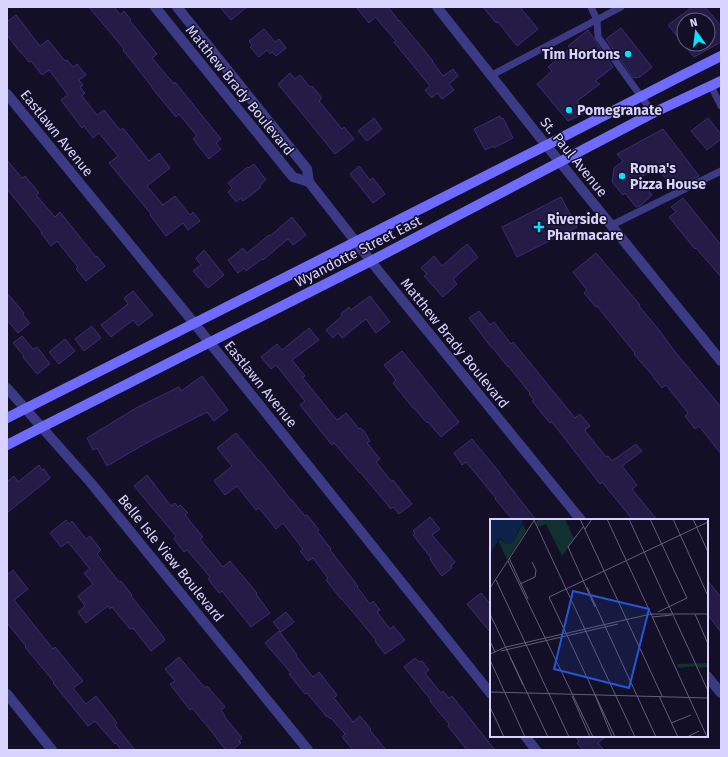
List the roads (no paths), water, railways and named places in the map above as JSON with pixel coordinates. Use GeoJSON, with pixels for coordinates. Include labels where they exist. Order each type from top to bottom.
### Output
{"type":"FeatureCollection","features":[{"type":"Feature","properties":{"kind":"main road","name":"Wyandotte Street East"},"geometry":{"type":"LineString","coordinates":[[7,418],[721,56]]}},
{"type":"Feature","properties":{"kind":"main road","name":"Wyandotte Street East"},"geometry":{"type":"LineString","coordinates":[[7,445],[371,261],[652,113],[721,81]]}},
{"type":"Feature","properties":{"kind":"street","name":"Matthew Brady Boulevard"},"geometry":{"type":"LineString","coordinates":[[155,7],[293,177],[309,182]]}},
{"type":"Feature","properties":{"kind":"street","name":"Matthew Brady Boulevard"},"geometry":{"type":"LineString","coordinates":[[177,7],[307,169],[309,182],[356,242],[580,519]]}},
{"type":"Feature","properties":{"kind":"street","name":"St. Paul Avenue"},"geometry":{"type":"LineString","coordinates":[[437,7],[721,361]]}},
{"type":"Feature","properties":{"kind":"street","name":"Eastlawn Avenue"},"geometry":{"type":"LineString","coordinates":[[7,94],[194,323],[490,693]]}},
{"type":"Feature","properties":{"kind":"street","name":"Belle Isle View Boulevard"},"geometry":{"type":"LineString","coordinates":[[7,388],[91,482],[308,750]]}},
{"type":"Feature","properties":{"kind":"street"},"geometry":{"type":"LineString","coordinates":[[708,677],[721,693]]}},
{"type":"Feature","properties":{"kind":"street"},"geometry":{"type":"LineString","coordinates":[[7,694],[52,750]]}},
{"type":"Feature","properties":{"kind":"street"},"geometry":{"type":"LineString","coordinates":[[526,737],[536,750]]}},
{"type":"Feature","properties":{"kind":"lane"},"geometry":{"type":"LineString","coordinates":[[591,7],[597,20],[598,37],[652,113]]}},
{"type":"Feature","properties":{"kind":"lane"},"geometry":{"type":"LineString","coordinates":[[492,75],[621,7]]}},
{"type":"Feature","properties":{"kind":"lane"},"geometry":{"type":"LineString","coordinates":[[711,86],[721,106]]}},
{"type":"Feature","properties":{"kind":"lane"},"geometry":{"type":"LineString","coordinates":[[612,226],[721,171]]}},
{"type":"Feature","properties":{"kind":"place","name":"Tim Hortons"},"geometry":{"type":"Point","coordinates":[628,54]}},
{"type":"Feature","properties":{"kind":"place","name":"Pomegranate"},"geometry":{"type":"Point","coordinates":[569,110]}},
{"type":"Feature","properties":{"kind":"place","name":"Roma's Pizza House"},"geometry":{"type":"Point","coordinates":[622,176]}},
{"type":"Feature","properties":{"kind":"place","name":"Riverside Pharmacare"},"geometry":{"type":"Point","coordinates":[539,227]}}]}
